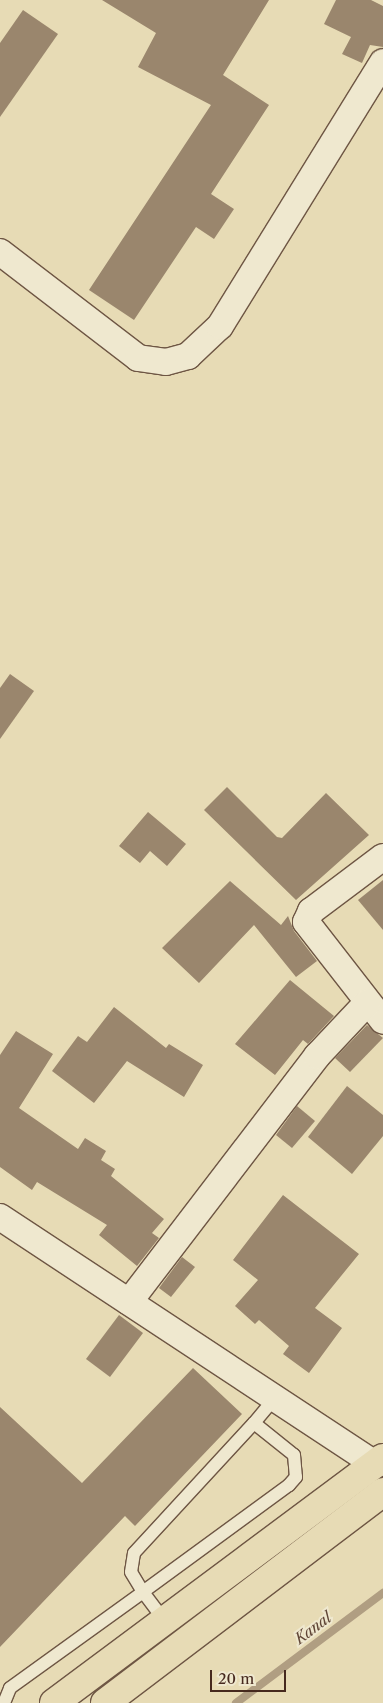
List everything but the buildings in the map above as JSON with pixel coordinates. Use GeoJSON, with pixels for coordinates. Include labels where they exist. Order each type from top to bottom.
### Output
{"type":"FeatureCollection","features":[{"type":"Feature","properties":{"kind":"highway"},"geometry":{"type":"LineString","coordinates":[[54,1703],[166,1622],[379,1462]]}},
{"type":"Feature","properties":{"kind":"highway"},"geometry":{"type":"LineString","coordinates":[[105,1703],[383,1492]]}},
{"type":"Feature","properties":{"kind":"street"},"geometry":{"type":"LineString","coordinates":[[0,252],[138,358],[166,362],[188,356],[220,326],[383,62]]}},
{"type":"Feature","properties":{"kind":"street"},"geometry":{"type":"LineString","coordinates":[[129,1302],[317,1056],[375,1012],[306,922],[311,911],[383,857]]}},
{"type":"Feature","properties":{"kind":"street"},"geometry":{"type":"LineString","coordinates":[[0,1217],[275,1398],[379,1462]]}},
{"type":"Feature","properties":{"kind":"lane"},"geometry":{"type":"LineString","coordinates":[[166,1622],[131,1572],[134,1553],[275,1398]]}},
{"type":"Feature","properties":{"kind":"lane"},"geometry":{"type":"LineString","coordinates":[[4,1703],[10,1688],[290,1485],[296,1477],[294,1455],[254,1423]]}},
{"type":"Feature","properties":{"kind":"waterway","name":"Kanal"},"geometry":{"type":"LineString","coordinates":[[236,1703],[383,1593]]}}]}
